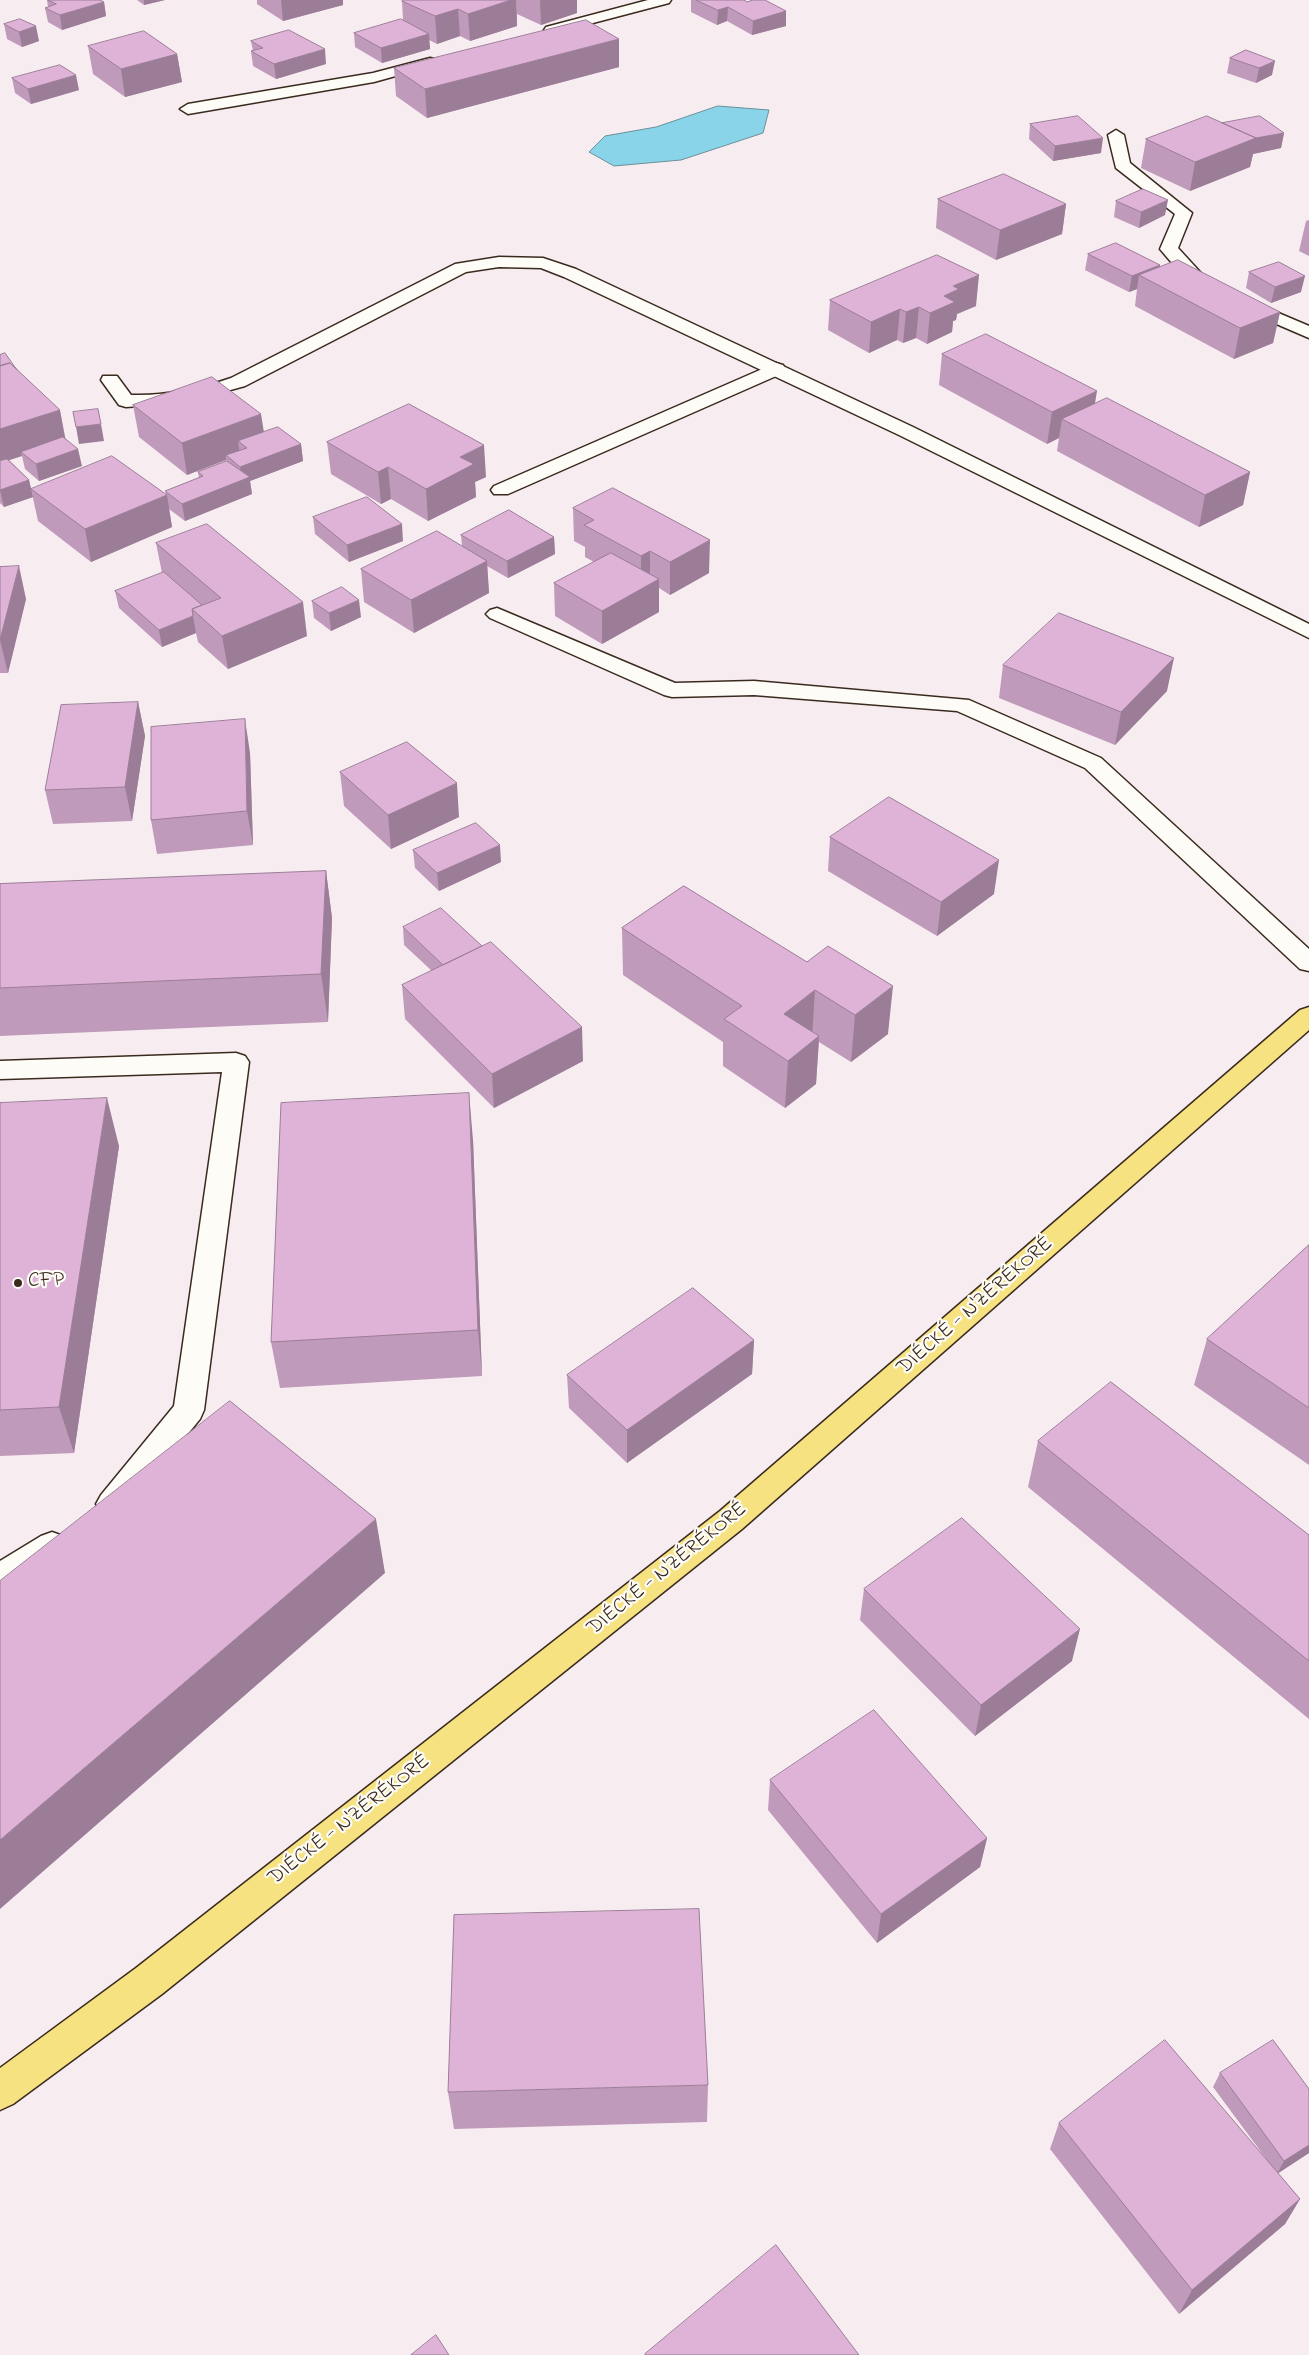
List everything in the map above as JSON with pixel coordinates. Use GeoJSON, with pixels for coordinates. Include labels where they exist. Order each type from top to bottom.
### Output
{"type":"FeatureCollection","features":[{"type":"Feature","properties":{"kind":"highway","name":"DIÉCKÉ - N'ZÉRÉKORÉ"},"geometry":{"type":"LineString","coordinates":[[0,2091],[149,1981],[731,1520],[1309,1016]]}},
{"type":"Feature","properties":{"kind":"street"},"geometry":{"type":"LineString","coordinates":[[602,0],[624,10]]}},
{"type":"Feature","properties":{"kind":"street"},"geometry":{"type":"LineString","coordinates":[[537,34],[664,0]]}},
{"type":"Feature","properties":{"kind":"street"},"geometry":{"type":"LineString","coordinates":[[188,109],[374,77],[441,59]]}},
{"type":"Feature","properties":{"kind":"street"},"geometry":{"type":"LineString","coordinates":[[1116,135],[1122,165],[1184,213],[1169,249],[1200,286],[1309,333]]}},
{"type":"Feature","properties":{"kind":"street"},"geometry":{"type":"LineString","coordinates":[[110,380],[126,401],[153,402],[205,394],[238,382],[461,268],[499,262],[543,263],[570,273],[906,430],[1309,632]]}},
{"type":"Feature","properties":{"kind":"street"},"geometry":{"type":"LineString","coordinates":[[501,490],[776,370]]}},
{"type":"Feature","properties":{"kind":"street"},"geometry":{"type":"LineString","coordinates":[[497,614],[672,690],[754,688],[961,705],[1093,763],[1179,845],[1309,963]]}},
{"type":"Feature","properties":{"kind":"street"},"geometry":{"type":"LineString","coordinates":[[0,1070],[236,1062],[189,1410],[108,1508],[0,1578]]}},
{"type":"Feature","properties":{"kind":"water"},"geometry":{"type":"Polygon","coordinates":[[[718,106],[769,110],[763,133],[681,160],[614,166],[589,152],[605,136],[656,127],[718,106]]]}},
{"type":"Feature","properties":{"kind":"building"},"geometry":{"type":"Polygon","coordinates":[[[48,0],[100,0],[104,2],[60,15],[45,8],[56,4],[48,0]]]}},
{"type":"Feature","properties":{"kind":"building"},"geometry":{"type":"Polygon","coordinates":[[[403,0],[511,0],[468,14],[458,9],[435,16],[403,0]]]}},
{"type":"Feature","properties":{"kind":"building"},"geometry":{"type":"Polygon","coordinates":[[[696,0],[744,0],[747,2],[765,0],[786,11],[753,21],[728,7],[718,10],[696,0]]]}},
{"type":"Feature","properties":{"kind":"building"},"geometry":{"type":"Polygon","coordinates":[[[20,19],[36,26],[19,32],[4,24],[20,19]]]}},
{"type":"Feature","properties":{"kind":"building"},"geometry":{"type":"Polygon","coordinates":[[[401,19],[429,34],[381,48],[354,33],[401,19]]]}},
{"type":"Feature","properties":{"kind":"building"},"geometry":{"type":"Polygon","coordinates":[[[586,20],[619,39],[425,89],[394,68],[586,20]]]}},
{"type":"Feature","properties":{"kind":"building"},"geometry":{"type":"Polygon","coordinates":[[[289,30],[325,49],[274,64],[251,51],[263,48],[251,41],[289,30]]]}},
{"type":"Feature","properties":{"kind":"building"},"geometry":{"type":"Polygon","coordinates":[[[144,31],[177,54],[121,69],[88,46],[144,31]]]}},
{"type":"Feature","properties":{"kind":"building"},"geometry":{"type":"Polygon","coordinates":[[[1246,50],[1275,61],[1259,68],[1230,58],[1246,50]]]}},
{"type":"Feature","properties":{"kind":"building"},"geometry":{"type":"Polygon","coordinates":[[[60,65],[76,75],[28,89],[12,78],[60,65]]]}},
{"type":"Feature","properties":{"kind":"building"},"geometry":{"type":"Polygon","coordinates":[[[1078,116],[1103,138],[1055,146],[1030,124],[1078,116]]]}},
{"type":"Feature","properties":{"kind":"building"},"geometry":{"type":"Polygon","coordinates":[[[1207,116],[1256,138],[1195,162],[1146,139],[1207,116]]]}},
{"type":"Feature","properties":{"kind":"building"},"geometry":{"type":"Polygon","coordinates":[[[1260,116],[1284,133],[1256,138],[1222,123],[1260,116]]]}},
{"type":"Feature","properties":{"kind":"building"},"geometry":{"type":"Polygon","coordinates":[[[1004,174],[1066,204],[1000,230],[938,199],[1004,174]]]}},
{"type":"Feature","properties":{"kind":"building"},"geometry":{"type":"Polygon","coordinates":[[[1143,189],[1168,200],[1141,212],[1116,201],[1143,189]]]}},
{"type":"Feature","properties":{"kind":"building"},"geometry":{"type":"Polygon","coordinates":[[[1116,243],[1160,265],[1132,276],[1088,254],[1116,243]]]}},
{"type":"Feature","properties":{"kind":"building"},"geometry":{"type":"Polygon","coordinates":[[[937,255],[979,275],[953,286],[959,289],[944,296],[955,302],[930,313],[919,307],[906,312],[900,309],[871,322],[830,300],[937,255]]]}},
{"type":"Feature","properties":{"kind":"building"},"geometry":{"type":"Polygon","coordinates":[[[1178,260],[1280,312],[1240,328],[1139,275],[1178,260]]]}},
{"type":"Feature","properties":{"kind":"building"},"geometry":{"type":"Polygon","coordinates":[[[1279,262],[1305,276],[1275,287],[1249,272],[1279,262]]]}},
{"type":"Feature","properties":{"kind":"building"},"geometry":{"type":"Polygon","coordinates":[[[986,334],[1097,391],[1052,412],[942,354],[986,334]]]}},
{"type":"Feature","properties":{"kind":"building"},"geometry":{"type":"Polygon","coordinates":[[[5,353],[17,370],[10,363],[0,366],[0,355],[5,353]]]}},
{"type":"Feature","properties":{"kind":"building"},"geometry":{"type":"Polygon","coordinates":[[[10,363],[60,410],[0,429],[0,366],[10,363]]]}},
{"type":"Feature","properties":{"kind":"building"},"geometry":{"type":"Polygon","coordinates":[[[212,377],[261,414],[182,443],[133,405],[212,377]]]}},
{"type":"Feature","properties":{"kind":"building"},"geometry":{"type":"Polygon","coordinates":[[[1107,398],[1250,472],[1205,495],[1062,419],[1107,398]]]}},
{"type":"Feature","properties":{"kind":"building"},"geometry":{"type":"Polygon","coordinates":[[[409,404],[484,445],[460,457],[474,464],[426,489],[388,467],[378,472],[327,442],[409,404]]]}},
{"type":"Feature","properties":{"kind":"building"},"geometry":{"type":"Polygon","coordinates":[[[98,409],[101,424],[76,427],[73,412],[98,409]]]}},
{"type":"Feature","properties":{"kind":"building"},"geometry":{"type":"Polygon","coordinates":[[[278,427],[301,444],[240,467],[226,455],[247,448],[238,441],[278,427]]]}},
{"type":"Feature","properties":{"kind":"building"},"geometry":{"type":"Polygon","coordinates":[[[63,437],[78,449],[36,464],[21,452],[63,437]]]}},
{"type":"Feature","properties":{"kind":"building"},"geometry":{"type":"Polygon","coordinates":[[[112,456],[167,495],[85,529],[31,489],[112,456]]]}},
{"type":"Feature","properties":{"kind":"building"},"geometry":{"type":"Polygon","coordinates":[[[7,459],[29,480],[0,490],[0,461],[7,459]]]}},
{"type":"Feature","properties":{"kind":"building"},"geometry":{"type":"Polygon","coordinates":[[[227,461],[250,477],[182,504],[165,491],[203,476],[198,472],[227,461]]]}},
{"type":"Feature","properties":{"kind":"building"},"geometry":{"type":"Polygon","coordinates":[[[613,488],[710,540],[670,562],[650,551],[641,556],[584,525],[594,520],[573,508],[613,488]]]}},
{"type":"Feature","properties":{"kind":"building"},"geometry":{"type":"Polygon","coordinates":[[[367,497],[402,524],[347,545],[313,517],[367,497]]]}},
{"type":"Feature","properties":{"kind":"building"},"geometry":{"type":"Polygon","coordinates":[[[509,510],[554,537],[507,561],[461,535],[509,510]]]}},
{"type":"Feature","properties":{"kind":"building"},"geometry":{"type":"Polygon","coordinates":[[[207,524],[303,602],[222,636],[192,609],[221,598],[156,543],[207,524]]]}},
{"type":"Feature","properties":{"kind":"building"},"geometry":{"type":"Polygon","coordinates":[[[437,531],[487,561],[411,600],[361,569],[437,531]]]}},
{"type":"Feature","properties":{"kind":"building"},"geometry":{"type":"Polygon","coordinates":[[[611,553],[659,579],[602,611],[554,583],[611,553]]]}},
{"type":"Feature","properties":{"kind":"building"},"geometry":{"type":"Polygon","coordinates":[[[19,566],[0,640],[0,567],[19,566]]]}},
{"type":"Feature","properties":{"kind":"building"},"geometry":{"type":"Polygon","coordinates":[[[164,572],[202,605],[192,609],[193,616],[159,630],[115,591],[164,572]]]}},
{"type":"Feature","properties":{"kind":"building"},"geometry":{"type":"Polygon","coordinates":[[[342,587],[359,600],[329,613],[312,601],[342,587]]]}},
{"type":"Feature","properties":{"kind":"building"},"geometry":{"type":"Polygon","coordinates":[[[1059,613],[1174,658],[1121,712],[1003,665],[1059,613]]]}},
{"type":"Feature","properties":{"kind":"building"},"geometry":{"type":"Polygon","coordinates":[[[138,702],[125,787],[45,790],[61,705],[138,702]]]}},
{"type":"Feature","properties":{"kind":"building"},"geometry":{"type":"Polygon","coordinates":[[[245,719],[247,811],[151,820],[151,727],[245,719]]]}},
{"type":"Feature","properties":{"kind":"building"},"geometry":{"type":"Polygon","coordinates":[[[407,742],[457,783],[388,815],[340,772],[407,742]]]}},
{"type":"Feature","properties":{"kind":"building"},"geometry":{"type":"Polygon","coordinates":[[[889,797],[999,860],[941,902],[830,837],[889,797]]]}},
{"type":"Feature","properties":{"kind":"building"},"geometry":{"type":"Polygon","coordinates":[[[476,823],[500,845],[437,873],[413,850],[476,823]]]}},
{"type":"Feature","properties":{"kind":"building"},"geometry":{"type":"Polygon","coordinates":[[[326,871],[321,974],[0,988],[0,884],[326,871]]]}},
{"type":"Feature","properties":{"kind":"building"},"geometry":{"type":"Polygon","coordinates":[[[684,886],[807,962],[828,946],[893,986],[855,1015],[815,990],[784,1014],[819,1036],[788,1061],[724,1019],[742,1006],[622,928],[684,886]]]}},
{"type":"Feature","properties":{"kind":"building"},"geometry":{"type":"Polygon","coordinates":[[[441,908],[482,946],[443,965],[403,927],[441,908]]]}},
{"type":"Feature","properties":{"kind":"building"},"geometry":{"type":"Polygon","coordinates":[[[491,942],[582,1027],[492,1074],[402,985],[491,942]]]}},
{"type":"Feature","properties":{"kind":"building"},"geometry":{"type":"Polygon","coordinates":[[[469,1093],[478,1330],[271,1342],[281,1103],[469,1093]]]}},
{"type":"Feature","properties":{"kind":"building"},"geometry":{"type":"Polygon","coordinates":[[[107,1098],[59,1407],[0,1410],[0,1103],[107,1098]]]}},
{"type":"Feature","properties":{"kind":"building"},"geometry":{"type":"Polygon","coordinates":[[[1309,1245],[1309,1408],[1207,1339],[1309,1245]]]}},
{"type":"Feature","properties":{"kind":"building"},"geometry":{"type":"Polygon","coordinates":[[[693,1288],[754,1340],[627,1430],[567,1375],[693,1288]]]}},
{"type":"Feature","properties":{"kind":"building"},"geometry":{"type":"Polygon","coordinates":[[[1111,1382],[1309,1535],[1309,1661],[1038,1441],[1111,1382]]]}},
{"type":"Feature","properties":{"kind":"building"},"geometry":{"type":"Polygon","coordinates":[[[230,1401],[376,1519],[0,1840],[0,1581],[230,1401]]]}},
{"type":"Feature","properties":{"kind":"building"},"geometry":{"type":"Polygon","coordinates":[[[962,1518],[1080,1629],[981,1705],[864,1589],[962,1518]]]}},
{"type":"Feature","properties":{"kind":"building"},"geometry":{"type":"Polygon","coordinates":[[[874,1710],[987,1838],[881,1914],[770,1780],[874,1710]]]}},
{"type":"Feature","properties":{"kind":"building"},"geometry":{"type":"Polygon","coordinates":[[[699,1909],[708,2085],[448,2092],[454,1915],[699,1909]]]}},
{"type":"Feature","properties":{"kind":"building"},"geometry":{"type":"Polygon","coordinates":[[[1165,2040],[1300,2199],[1192,2290],[1059,2123],[1165,2040]]]}},
{"type":"Feature","properties":{"kind":"building"},"geometry":{"type":"Polygon","coordinates":[[[1273,2040],[1309,2089],[1309,2145],[1284,2161],[1220,2073],[1273,2040]]]}},
{"type":"Feature","properties":{"kind":"building"},"geometry":{"type":"Polygon","coordinates":[[[776,2245],[859,2355],[645,2355],[645,2354],[776,2245]]]}},
{"type":"Feature","properties":{"kind":"building"},"geometry":{"type":"Polygon","coordinates":[[[436,2335],[449,2355],[411,2355],[436,2335]]]}},
{"type":"Feature","properties":{"kind":"place","name":"CFP"},"geometry":{"type":"Point","coordinates":[18,1283]}}]}
